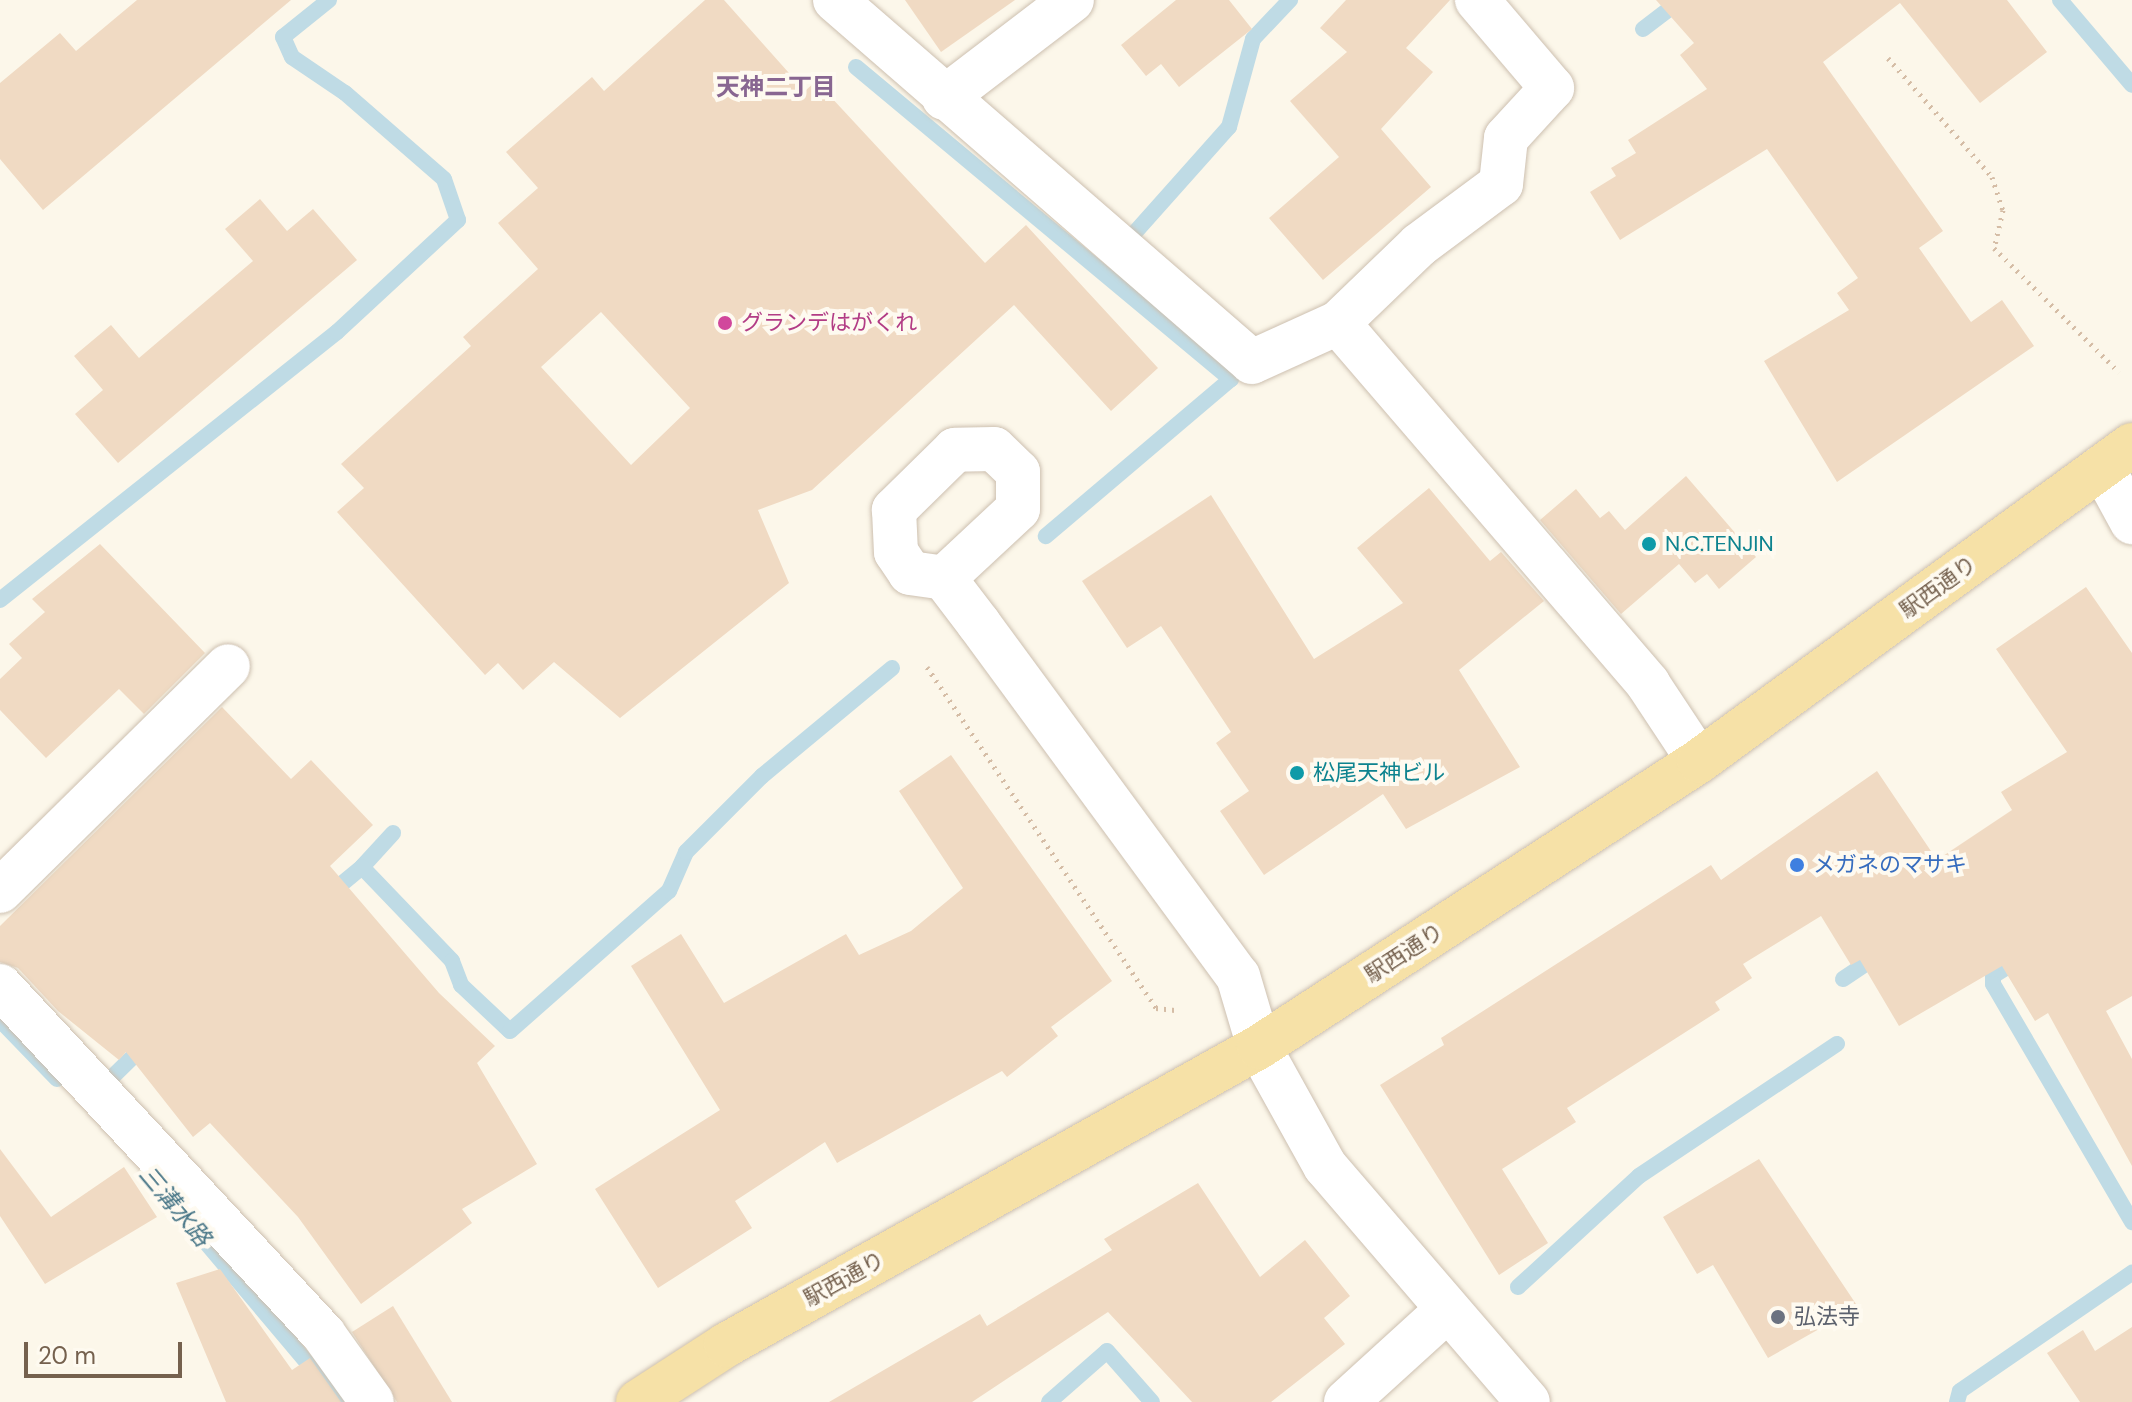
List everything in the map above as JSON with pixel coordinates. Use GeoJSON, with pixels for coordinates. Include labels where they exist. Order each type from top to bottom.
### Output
{"type":"FeatureCollection","features":[{"type":"Feature","properties":{"kind":"main road","name":"駅西通り"},"geometry":{"type":"LineString","coordinates":[[638,1402],[726,1345],[1259,1047],[1699,761],[2117,456]]}},
{"type":"Feature","properties":{"kind":"street"},"geometry":{"type":"LineString","coordinates":[[835,0],[944,98],[1252,362],[1338,323],[1419,245],[1501,184],[1506,138],[1552,88],[1477,0]]}},
{"type":"Feature","properties":{"kind":"street"},"geometry":{"type":"LineString","coordinates":[[944,98],[1072,0]]}},
{"type":"Feature","properties":{"kind":"street"},"geometry":{"type":"LineString","coordinates":[[1338,323],[1648,684],[1699,761]]}},
{"type":"Feature","properties":{"kind":"street"},"geometry":{"type":"LineString","coordinates":[[2117,456],[2132,522]]}},
{"type":"Feature","properties":{"kind":"street"},"geometry":{"type":"LineString","coordinates":[[944,578],[1238,976],[1259,1047],[1325,1166],[1446,1311],[1528,1402]]}},
{"type":"Feature","properties":{"kind":"street"},"geometry":{"type":"LineString","coordinates":[[0,891],[228,666]]}},
{"type":"Feature","properties":{"kind":"street"},"geometry":{"type":"LineString","coordinates":[[0,986],[100,1089],[324,1335],[372,1402]]}},
{"type":"Feature","properties":{"kind":"street"},"geometry":{"type":"LineString","coordinates":[[1346,1402],[1446,1311]]}},
{"type":"Feature","properties":{"kind":"path"},"geometry":{"type":"LineString","coordinates":[[1888,58],[1992,177],[2003,210],[1994,248],[2119,372]]}},
{"type":"Feature","properties":{"kind":"path"},"geometry":{"type":"LineString","coordinates":[[927,667],[1156,1008],[1175,1010]]}},
{"type":"Feature","properties":{"kind":"building"},"geometry":{"type":"Polygon","coordinates":[[[137,0],[291,0],[43,210],[0,159],[0,83],[60,33],[76,51],[137,0]]]}},
{"type":"Feature","properties":{"kind":"building"},"geometry":{"type":"Polygon","coordinates":[[[705,0],[724,0],[805,91],[816,81],[985,263],[1026,225],[1158,368],[1111,411],[1014,305],[812,490],[758,510],[789,583],[620,718],[554,662],[523,690],[498,663],[485,675],[337,512],[364,488],[341,464],[471,346],[463,337],[538,269],[498,223],[538,188],[506,152],[592,77],[604,91],[705,0]],[[601,312],[541,367],[631,465],[690,408],[601,312]]]}},
{"type":"Feature","properties":{"kind":"building"},"geometry":{"type":"Polygon","coordinates":[[[905,0],[1015,0],[941,52],[905,0]]]}},
{"type":"Feature","properties":{"kind":"building"},"geometry":{"type":"Polygon","coordinates":[[[1176,0],[1229,0],[1252,29],[1179,87],[1161,64],[1146,76],[1121,45],[1176,0]]]}},
{"type":"Feature","properties":{"kind":"building"},"geometry":{"type":"Polygon","coordinates":[[[1346,0],[1450,0],[1406,48],[1433,72],[1381,129],[1431,187],[1323,280],[1269,218],[1339,157],[1290,101],[1347,52],[1320,28],[1346,0]]]}},
{"type":"Feature","properties":{"kind":"building"},"geometry":{"type":"Polygon","coordinates":[[[1656,0],[2007,0],[2047,52],[1980,103],[1900,3],[1823,62],[1943,231],[1919,248],[1971,322],[2002,300],[2034,346],[1837,482],[1764,361],[1849,310],[1837,293],[1858,278],[1767,149],[1620,240],[1590,192],[1616,176],[1611,168],[1636,153],[1628,140],[1707,89],[1680,55],[1694,43],[1656,0]]]}},
{"type":"Feature","properties":{"kind":"building"},"geometry":{"type":"Polygon","coordinates":[[[260,199],[287,231],[313,209],[357,260],[118,463],[75,414],[103,390],[74,356],[111,325],[139,358],[253,261],[225,229],[260,199]]]}},
{"type":"Feature","properties":{"kind":"building","name":"N.C.TENJIN"},"geometry":{"type":"Polygon","coordinates":[[[1686,476],[1756,557],[1719,589],[1707,574],[1695,583],[1679,564],[1621,614],[1540,520],[1576,489],[1600,518],[1609,511],[1625,530],[1686,476]]]}},
{"type":"Feature","properties":{"kind":"building"},"geometry":{"type":"Polygon","coordinates":[[[1429,488],[1490,561],[1501,552],[1544,601],[1459,670],[1520,767],[1406,829],[1383,794],[1264,875],[1220,811],[1249,791],[1216,743],[1231,732],[1161,626],[1127,648],[1082,581],[1211,495],[1314,659],[1403,603],[1357,548],[1429,488]]]}},
{"type":"Feature","properties":{"kind":"building"},"geometry":{"type":"Polygon","coordinates":[[[100,544],[205,653],[144,714],[119,689],[46,758],[0,710],[0,679],[22,658],[9,644],[45,612],[32,599],[100,544]]]}},
{"type":"Feature","properties":{"kind":"building"},"geometry":{"type":"Polygon","coordinates":[[[2086,587],[2132,653],[2132,996],[2106,1011],[2132,1059],[2132,1166],[2048,1013],[2035,1021],[2002,966],[1899,1026],[1860,960],[1851,965],[1821,916],[1743,964],[1752,978],[1715,1002],[1720,1010],[1567,1108],[1576,1122],[1502,1169],[1548,1243],[1499,1275],[1380,1085],[1444,1045],[1441,1038],[1711,865],[1721,880],[1877,771],[1937,860],[2012,810],[2001,792],[2067,752],[1996,649],[2086,587]]]}},
{"type":"Feature","properties":{"kind":"building"},"geometry":{"type":"Polygon","coordinates":[[[222,707],[291,779],[311,760],[373,825],[330,866],[439,993],[495,1046],[477,1063],[537,1164],[462,1209],[472,1223],[361,1304],[298,1217],[210,1123],[193,1137],[126,1052],[119,1060],[58,1011],[18,968],[0,962],[0,926],[222,707]]]}},
{"type":"Feature","properties":{"kind":"building"},"geometry":{"type":"Polygon","coordinates":[[[951,755],[1112,981],[1051,1027],[1058,1036],[1007,1077],[1002,1071],[837,1163],[825,1142],[735,1201],[752,1228],[658,1288],[595,1189],[720,1110],[631,966],[681,934],[724,1003],[846,934],[859,955],[911,931],[963,888],[899,791],[951,755]]]}},
{"type":"Feature","properties":{"kind":"building"},"geometry":{"type":"Polygon","coordinates":[[[0,1149],[51,1217],[124,1167],[157,1217],[45,1284],[0,1216],[0,1149]]]}},
{"type":"Feature","properties":{"kind":"building"},"geometry":{"type":"Polygon","coordinates":[[[1759,1159],[1858,1307],[1768,1358],[1713,1265],[1697,1274],[1663,1217],[1759,1159]]]}},
{"type":"Feature","properties":{"kind":"building"},"geometry":{"type":"Polygon","coordinates":[[[1198,1183],[1260,1277],[1305,1240],[1350,1296],[1324,1318],[1345,1344],[1271,1402],[1192,1402],[1108,1312],[972,1402],[829,1402],[980,1314],[987,1326],[1112,1250],[1104,1239],[1198,1183]]]}},
{"type":"Feature","properties":{"kind":"building"},"geometry":{"type":"Polygon","coordinates":[[[220,1269],[292,1370],[310,1358],[341,1402],[226,1402],[176,1283],[220,1269]]]}},
{"type":"Feature","properties":{"kind":"building"},"geometry":{"type":"Polygon","coordinates":[[[393,1306],[452,1402],[397,1402],[352,1332],[393,1306]]]}},
{"type":"Feature","properties":{"kind":"building"},"geometry":{"type":"Polygon","coordinates":[[[2132,1327],[2132,1402],[2080,1402],[2047,1353],[2083,1330],[2095,1351],[2132,1327]]]}},
{"type":"Feature","properties":{"kind":"waterway"},"geometry":{"type":"LineString","coordinates":[[0,600],[337,332],[458,220],[444,179],[345,93],[292,57],[283,37],[329,0]]}},
{"type":"Feature","properties":{"kind":"waterway"},"geometry":{"type":"LineString","coordinates":[[1122,247],[1229,127],[1253,39],[1290,0]]}},
{"type":"Feature","properties":{"kind":"waterway"},"geometry":{"type":"LineString","coordinates":[[1643,29],[1681,0]]}},
{"type":"Feature","properties":{"kind":"waterway"},"geometry":{"type":"LineString","coordinates":[[2060,0],[2132,85]]}},
{"type":"Feature","properties":{"kind":"waterway"},"geometry":{"type":"LineString","coordinates":[[856,67],[1231,379],[1046,536]]}},
{"type":"Feature","properties":{"kind":"waterway"},"geometry":{"type":"LineString","coordinates":[[327,896],[362,867],[452,961],[461,985],[510,1031],[669,891],[686,852],[762,776],[892,668]]}},
{"type":"Feature","properties":{"kind":"waterway"},"geometry":{"type":"LineString","coordinates":[[362,867],[393,833]]}},
{"type":"Feature","properties":{"kind":"waterway"},"geometry":{"type":"LineString","coordinates":[[1843,979],[1882,953]]}},
{"type":"Feature","properties":{"kind":"waterway"},"geometry":{"type":"LineString","coordinates":[[2020,959],[1993,976],[1993,984],[2132,1222]]}},
{"type":"Feature","properties":{"kind":"waterway","name":"三溝水路"},"geometry":{"type":"LineString","coordinates":[[0,1020],[57,1079]]}},
{"type":"Feature","properties":{"kind":"waterway"},"geometry":{"type":"LineString","coordinates":[[1518,1287],[1639,1176],[1837,1044]]}},
{"type":"Feature","properties":{"kind":"waterway"},"geometry":{"type":"LineString","coordinates":[[99,1090],[145,1045]]}},
{"type":"Feature","properties":{"kind":"waterway","name":"三溝水路"},"geometry":{"type":"LineString","coordinates":[[171,1201],[340,1402]]}},
{"type":"Feature","properties":{"kind":"waterway"},"geometry":{"type":"LineString","coordinates":[[1957,1402],[1960,1391],[2132,1273]]}},
{"type":"Feature","properties":{"kind":"waterway","name":"三溝水路"},"geometry":{"type":"LineString","coordinates":[[1049,1402],[1107,1351],[1152,1402]]}},
{"type":"Feature","properties":{"kind":"place","name":"グランデはがくれ"},"geometry":{"type":"Point","coordinates":[725,323]}},
{"type":"Feature","properties":{"kind":"place","name":"N.C.TENJIN"},"geometry":{"type":"Point","coordinates":[1649,544]}},
{"type":"Feature","properties":{"kind":"place","name":"松尾天神ビル"},"geometry":{"type":"Point","coordinates":[1297,773]}},
{"type":"Feature","properties":{"kind":"place","name":"メガネのマサキ"},"geometry":{"type":"Point","coordinates":[1797,865]}},
{"type":"Feature","properties":{"kind":"place","name":"弘法寺"},"geometry":{"type":"Point","coordinates":[1778,1317]}},
{"type":"Feature","properties":{"kind":"district","name":"天神二丁目"},"geometry":{"type":"Point","coordinates":[776,87]}}]}
